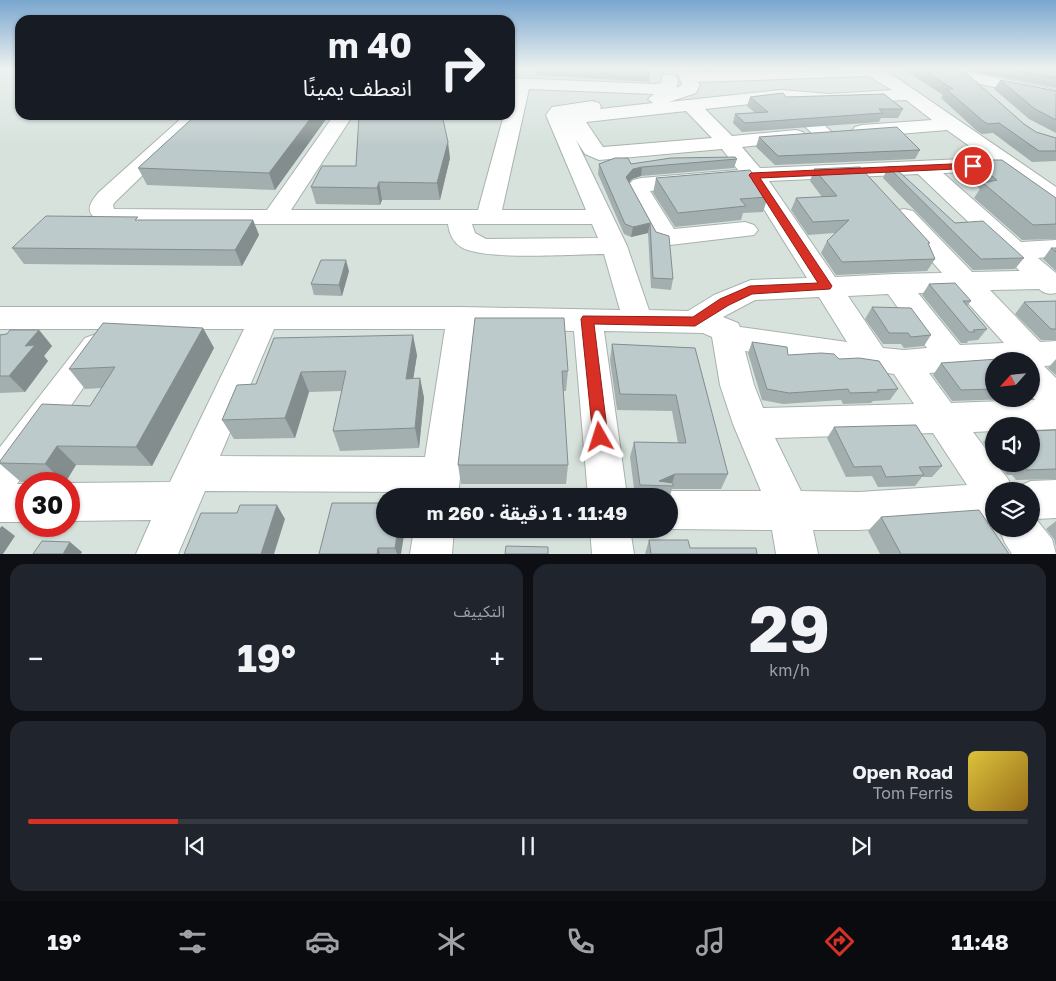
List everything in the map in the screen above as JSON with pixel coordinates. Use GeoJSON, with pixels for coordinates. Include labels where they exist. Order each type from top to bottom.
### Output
{"type":"FeatureCollection","features":[{"type":"Feature","properties":{"kind":"street"},"geometry":{"type":"LineString","coordinates":[[638,320],[614,246],[555,114],[563,110],[672,95]]}},
{"type":"Feature","properties":{"kind":"street"},"geometry":{"type":"LineString","coordinates":[[781,95],[824,134]]}},
{"type":"Feature","properties":{"kind":"street"},"geometry":{"type":"LineString","coordinates":[[648,133],[691,105],[781,95],[830,99],[908,95],[1056,198]]}},
{"type":"Feature","properties":{"kind":"street"},"geometry":{"type":"LineString","coordinates":[[987,95],[990,98]]}},
{"type":"Feature","properties":{"kind":"street"},"geometry":{"type":"LineString","coordinates":[[691,105],[726,141],[754,175],[826,286],[888,361],[943,418],[987,482]]}},
{"type":"Feature","properties":{"kind":"street"},"geometry":{"type":"LineString","coordinates":[[191,120],[107,197],[101,204],[101,211],[106,215],[116,217],[601,217]]}},
{"type":"Feature","properties":{"kind":"street"},"geometry":{"type":"LineString","coordinates":[[274,217],[341,120]]}},
{"type":"Feature","properties":{"kind":"street"},"geometry":{"type":"LineString","coordinates":[[488,216],[508,120]]}},
{"type":"Feature","properties":{"kind":"street"},"geometry":{"type":"LineString","coordinates":[[648,133],[726,141],[950,124]]}},
{"type":"Feature","properties":{"kind":"street"},"geometry":{"type":"LineString","coordinates":[[895,128],[1014,251],[1051,284]]}},
{"type":"Feature","properties":{"kind":"street"},"geometry":{"type":"LineString","coordinates":[[648,133],[666,183]]}},
{"type":"Feature","properties":{"kind":"street"},"geometry":{"type":"LineString","coordinates":[[745,230],[670,237],[665,235],[637,188],[641,185],[754,175],[932,168],[1013,168],[1056,181]]}},
{"type":"Feature","properties":{"kind":"street"},"geometry":{"type":"LineString","coordinates":[[862,171],[965,282],[1025,352]]}},
{"type":"Feature","properties":{"kind":"street"},"geometry":{"type":"LineString","coordinates":[[459,216],[461,234],[468,241],[476,245],[614,246]]}},
{"type":"Feature","properties":{"kind":"street"},"geometry":{"type":"LineString","coordinates":[[1014,251],[1056,248]]}},
{"type":"Feature","properties":{"kind":"street"},"geometry":{"type":"LineString","coordinates":[[695,321],[724,302],[750,290],[894,283],[1051,284]]}},
{"type":"Feature","properties":{"kind":"street"},"geometry":{"type":"LineString","coordinates":[[894,283],[952,358]]}},
{"type":"Feature","properties":{"kind":"street"},"geometry":{"type":"LineString","coordinates":[[0,477],[117,317]]}},
{"type":"Feature","properties":{"kind":"street"},"geometry":{"type":"LineString","coordinates":[[0,318],[588,319],[695,321],[718,326],[728,332],[727,337],[738,385],[751,424],[790,510],[797,554]]}},
{"type":"Feature","properties":{"kind":"street"},"geometry":{"type":"LineString","coordinates":[[157,554],[264,318]]}},
{"type":"Feature","properties":{"kind":"street"},"geometry":{"type":"LineString","coordinates":[[80,501],[187,487],[440,486],[462,318]]}},
{"type":"Feature","properties":{"kind":"street"},"geometry":{"type":"LineString","coordinates":[[588,319],[606,488]]}},
{"type":"Feature","properties":{"kind":"street"},"geometry":{"type":"LineString","coordinates":[[727,337],[888,361],[952,358],[985,359]]}},
{"type":"Feature","properties":{"kind":"street"},"geometry":{"type":"LineString","coordinates":[[1040,373],[1056,400]]}},
{"type":"Feature","properties":{"kind":"street"},"geometry":{"type":"LineString","coordinates":[[751,424],[1056,414]]}},
{"type":"Feature","properties":{"kind":"street"},"geometry":{"type":"LineString","coordinates":[[1040,500],[1056,499]]}},
{"type":"Feature","properties":{"kind":"street"},"geometry":{"type":"LineString","coordinates":[[0,503],[15,503]]}},
{"type":"Feature","properties":{"kind":"street"},"geometry":{"type":"LineString","coordinates":[[678,510],[859,511],[985,503]]}},
{"type":"Feature","properties":{"kind":"street"},"geometry":{"type":"LineString","coordinates":[[1025,537],[1037,554]]}},
{"type":"Feature","properties":{"kind":"street"},"geometry":{"type":"LineString","coordinates":[[431,554],[433,538]]}},
{"type":"Feature","properties":{"kind":"street"},"geometry":{"type":"LineString","coordinates":[[611,538],[613,554]]}},
{"type":"Feature","properties":{"kind":"building"},"geometry":{"type":"Polygon","coordinates":[[[768,95],[784,95],[786,97],[885,95],[903,109],[879,109],[883,113],[745,123],[735,114],[768,112],[750,97],[768,95]]]}},
{"type":"Feature","properties":{"kind":"building"},"geometry":{"type":"Polygon","coordinates":[[[953,95],[991,95],[1036,132],[1056,138],[1056,151],[1039,151],[999,123],[988,124],[953,95]]]}},
{"type":"Feature","properties":{"kind":"building"},"geometry":{"type":"Polygon","coordinates":[[[1018,95],[1056,95],[1056,120],[1035,109],[1018,95]]]}},
{"type":"Feature","properties":{"kind":"building"},"geometry":{"type":"Polygon","coordinates":[[[191,120],[309,120],[269,173],[138,168],[191,120]]]}},
{"type":"Feature","properties":{"kind":"building"},"geometry":{"type":"Polygon","coordinates":[[[359,120],[443,120],[448,142],[437,183],[379,182],[377,188],[311,187],[322,166],[356,166],[359,120]]]}},
{"type":"Feature","properties":{"kind":"building"},"geometry":{"type":"Polygon","coordinates":[[[897,127],[920,150],[778,156],[759,137],[897,127]]]}},
{"type":"Feature","properties":{"kind":"building"},"geometry":{"type":"Polygon","coordinates":[[[735,157],[737,159],[642,167],[633,169],[626,177],[656,232],[669,236],[673,279],[653,278],[650,223],[633,227],[625,224],[599,164],[615,158],[628,158],[631,164],[671,158],[735,157]]]}},
{"type":"Feature","properties":{"kind":"building"},"geometry":{"type":"Polygon","coordinates":[[[971,160],[1002,160],[1056,198],[1056,224],[1033,225],[983,183],[997,180],[971,160]]]}},
{"type":"Feature","properties":{"kind":"building"},"geometry":{"type":"Polygon","coordinates":[[[860,167],[930,243],[928,243],[935,259],[842,262],[827,241],[849,220],[813,222],[796,198],[837,196],[814,169],[860,167]]]}},
{"type":"Feature","properties":{"kind":"building"},"geometry":{"type":"Polygon","coordinates":[[[888,167],[894,167],[955,223],[983,221],[1024,258],[981,259],[888,167]]]}},
{"type":"Feature","properties":{"kind":"building"},"geometry":{"type":"Polygon","coordinates":[[[750,170],[768,197],[740,199],[746,206],[678,213],[656,178],[750,170]]]}},
{"type":"Feature","properties":{"kind":"building"},"geometry":{"type":"Polygon","coordinates":[[[46,216],[138,217],[135,220],[253,220],[235,250],[12,248],[46,216]]]}},
{"type":"Feature","properties":{"kind":"building"},"geometry":{"type":"Polygon","coordinates":[[[321,260],[346,260],[339,285],[311,284],[321,260]]]}},
{"type":"Feature","properties":{"kind":"building"},"geometry":{"type":"Polygon","coordinates":[[[955,283],[971,301],[963,301],[987,329],[969,332],[929,284],[955,283]]]}},
{"type":"Feature","properties":{"kind":"building"},"geometry":{"type":"Polygon","coordinates":[[[1056,301],[1056,329],[1051,329],[1024,302],[1056,301]]]}},
{"type":"Feature","properties":{"kind":"building"},"geometry":{"type":"Polygon","coordinates":[[[872,307],[911,308],[931,335],[911,337],[908,333],[889,333],[872,307]]]}},
{"type":"Feature","properties":{"kind":"building"},"geometry":{"type":"Polygon","coordinates":[[[475,318],[564,318],[568,371],[562,371],[568,465],[458,465],[475,318]]]}},
{"type":"Feature","properties":{"kind":"building"},"geometry":{"type":"Polygon","coordinates":[[[103,323],[203,328],[136,447],[57,446],[45,464],[0,463],[42,404],[90,406],[115,367],[69,369],[103,323]]]}},
{"type":"Feature","properties":{"kind":"building"},"geometry":{"type":"Polygon","coordinates":[[[10,330],[39,330],[25,346],[35,345],[9,376],[0,376],[0,335],[7,334],[10,330]]]}},
{"type":"Feature","properties":{"kind":"building"},"geometry":{"type":"Polygon","coordinates":[[[413,335],[406,379],[420,378],[415,428],[333,431],[346,371],[301,372],[285,418],[222,420],[237,385],[256,384],[274,338],[413,335]]]}},
{"type":"Feature","properties":{"kind":"building"},"geometry":{"type":"Polygon","coordinates":[[[752,342],[787,347],[788,355],[821,353],[834,354],[839,359],[859,358],[879,361],[898,389],[877,390],[879,392],[850,393],[848,389],[789,393],[767,389],[752,342]]]}},
{"type":"Feature","properties":{"kind":"building"},"geometry":{"type":"Polygon","coordinates":[[[612,344],[695,348],[728,474],[675,474],[659,481],[673,483],[673,486],[640,485],[634,442],[686,443],[676,395],[620,394],[612,344]]]}},
{"type":"Feature","properties":{"kind":"building"},"geometry":{"type":"Polygon","coordinates":[[[985,360],[985,389],[961,390],[941,363],[985,360]]]}},
{"type":"Feature","properties":{"kind":"building"},"geometry":{"type":"Polygon","coordinates":[[[916,425],[942,466],[919,467],[924,475],[886,477],[881,466],[854,467],[834,427],[916,425]]]}},
{"type":"Feature","properties":{"kind":"building"},"geometry":{"type":"Polygon","coordinates":[[[1056,430],[1056,469],[1040,470],[1040,431],[1056,430]]]}},
{"type":"Feature","properties":{"kind":"building"},"geometry":{"type":"Polygon","coordinates":[[[332,503],[376,503],[376,538],[397,538],[395,548],[378,548],[377,554],[319,554],[332,503]]]}},
{"type":"Feature","properties":{"kind":"building"},"geometry":{"type":"Polygon","coordinates":[[[240,505],[277,505],[261,554],[184,554],[201,513],[237,513],[240,505]]]}},
{"type":"Feature","properties":{"kind":"building"},"geometry":{"type":"Polygon","coordinates":[[[979,510],[985,519],[985,537],[997,537],[1009,554],[901,554],[881,517],[979,510]]]}},
{"type":"Feature","properties":{"kind":"building"},"geometry":{"type":"Polygon","coordinates":[[[649,540],[688,540],[690,548],[756,548],[757,554],[651,554],[649,540]]]}},
{"type":"Feature","properties":{"kind":"building"},"geometry":{"type":"Polygon","coordinates":[[[42,541],[70,542],[63,554],[33,554],[42,541]]]}},
{"type":"Feature","properties":{"kind":"building"},"geometry":{"type":"Polygon","coordinates":[[[506,546],[548,547],[548,554],[505,554],[506,546]]]}},
{"type":"Feature","properties":{"kind":"route"},"geometry":{"type":"LineString","coordinates":[[600,437],[588,319],[695,321],[724,302],[750,290],[826,286],[754,175],[973,166]]}}]}
